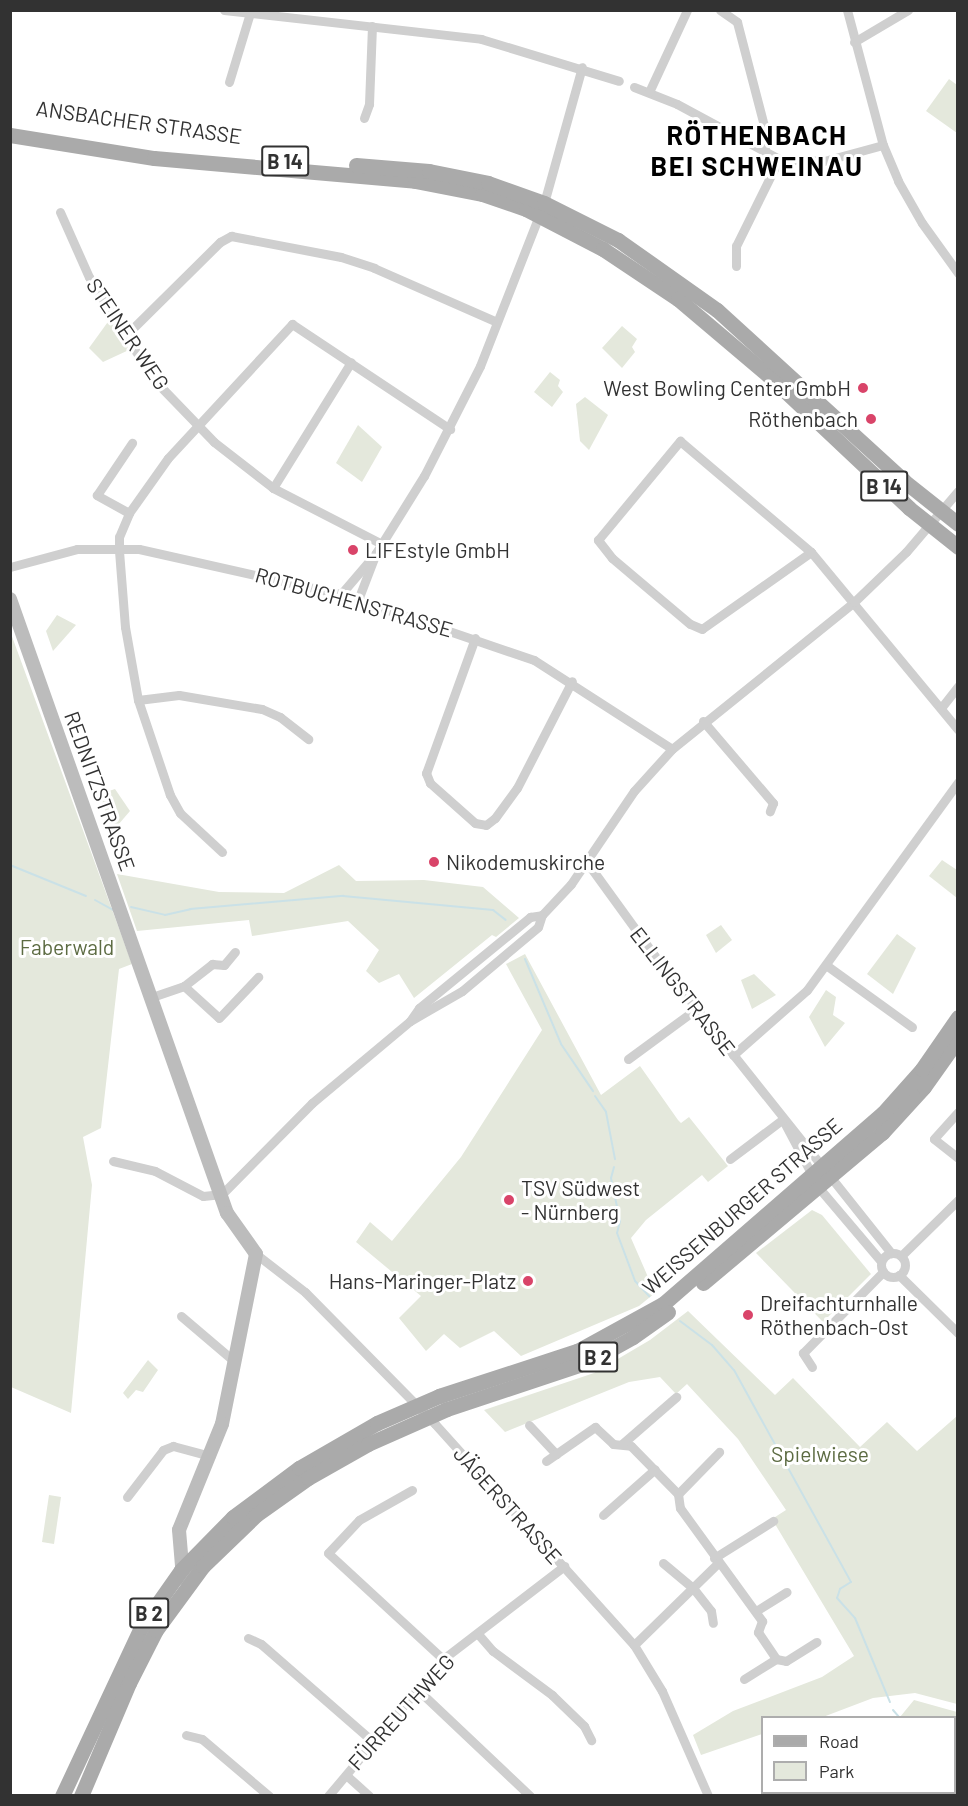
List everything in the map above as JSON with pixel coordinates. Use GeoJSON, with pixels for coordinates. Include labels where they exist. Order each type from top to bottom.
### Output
{"type":"FeatureCollection","features":[{"type":"Feature","properties":{"kind":"main road","name":"ANSBACHER STRASSE"},"geometry":{"type":"LineString","coordinates":[[10,124],[203,154],[429,171],[488,183],[542,209],[618,240],[692,290],[957,524]]}},
{"type":"Feature","properties":{"kind":"main road","name":"ANSBACHER STRASSE"},"geometry":{"type":"LineString","coordinates":[[10,135],[154,158],[415,181],[542,209],[619,258],[701,317],[929,526],[957,547]]}},
{"type":"Feature","properties":{"kind":"main road","name":"REDNITZSTRASSE"},"geometry":{"type":"LineString","coordinates":[[10,599],[227,1213],[256,1254]]}},
{"type":"Feature","properties":{"kind":"main road","name":"WEISSENBURGER STRASSE"},"geometry":{"type":"LineString","coordinates":[[62,1796],[92,1725],[133,1640],[181,1570],[219,1530],[273,1486],[345,1440],[414,1406],[569,1354],[637,1321],[692,1281],[896,1099],[929,1059],[957,1017]]}},
{"type":"Feature","properties":{"kind":"main road","name":"WEISSENBURGER STRASSE"},"geometry":{"type":"LineString","coordinates":[[81,1796],[137,1664],[169,1610],[214,1554],[269,1505],[338,1460],[427,1417],[565,1371],[611,1351],[669,1311],[824,1184],[906,1108],[957,1039]]}},
{"type":"Feature","properties":{"kind":"main road"},"geometry":{"type":"LineString","coordinates":[[169,1610],[183,1581],[179,1530],[211,1456],[235,1362],[246,1293],[256,1254]]}},
{"type":"Feature","properties":{"kind":"main road"},"geometry":{"type":"LineString","coordinates":[[92,1725],[99,1751]]}},
{"type":"Feature","properties":{"kind":"street"},"geometry":{"type":"LineString","coordinates":[[224,10],[249,16],[372,26],[481,39],[620,81]]}},
{"type":"Feature","properties":{"kind":"street"},"geometry":{"type":"LineString","coordinates":[[649,92],[687,10]]}},
{"type":"Feature","properties":{"kind":"street"},"geometry":{"type":"LineString","coordinates":[[720,10],[737,22],[768,141],[763,150]]}},
{"type":"Feature","properties":{"kind":"street"},"geometry":{"type":"LineString","coordinates":[[847,10],[883,145],[922,224],[957,272]]}},
{"type":"Feature","properties":{"kind":"street"},"geometry":{"type":"LineString","coordinates":[[854,42],[908,10]]}},
{"type":"Feature","properties":{"kind":"street"},"geometry":{"type":"LineString","coordinates":[[229,82],[249,16]]}},
{"type":"Feature","properties":{"kind":"street"},"geometry":{"type":"LineString","coordinates":[[364,118],[369,104],[372,26]]}},
{"type":"Feature","properties":{"kind":"street"},"geometry":{"type":"LineString","coordinates":[[341,594],[382,544],[450,429],[542,209],[582,68]]}},
{"type":"Feature","properties":{"kind":"street"},"geometry":{"type":"LineString","coordinates":[[634,87],[649,92],[780,159],[824,161],[883,145]]}},
{"type":"Feature","properties":{"kind":"street"},"geometry":{"type":"LineString","coordinates":[[736,266],[736,246],[780,159]]}},
{"type":"Feature","properties":{"kind":"street","name":"STEINER WEG"},"geometry":{"type":"LineString","coordinates":[[60,212],[89,277],[125,336],[160,386],[197,425],[234,460],[273,488],[382,544]]}},
{"type":"Feature","properties":{"kind":"street"},"geometry":{"type":"LineString","coordinates":[[125,336],[220,242],[231,236],[352,261],[415,283],[496,322]]}},
{"type":"Feature","properties":{"kind":"street"},"geometry":{"type":"LineString","coordinates":[[222,852],[180,813],[170,795],[138,700],[125,627],[119,550],[119,537],[129,513],[149,483],[197,425],[292,324],[450,429]]}},
{"type":"Feature","properties":{"kind":"street"},"geometry":{"type":"LineString","coordinates":[[273,488],[351,362]]}},
{"type":"Feature","properties":{"kind":"street"},"geometry":{"type":"LineString","coordinates":[[811,552],[702,629],[690,624],[624,568],[603,550],[598,540],[680,441],[811,552],[957,730]]}},
{"type":"Feature","properties":{"kind":"street"},"geometry":{"type":"LineString","coordinates":[[129,513],[97,495],[132,443]]}},
{"type":"Feature","properties":{"kind":"street"},"geometry":{"type":"LineString","coordinates":[[113,1161],[155,1171],[203,1196],[222,1194],[312,1103],[410,1021],[462,991],[507,956],[538,927],[542,915],[586,861],[634,791],[672,749],[703,721],[854,602],[929,526],[957,491]]}},
{"type":"Feature","properties":{"kind":"street","name":"ROTBUCHENSTRASSE"},"geometry":{"type":"LineString","coordinates":[[10,567],[77,549],[119,550],[186,556],[341,594],[534,660],[572,681],[672,749]]}},
{"type":"Feature","properties":{"kind":"street"},"geometry":{"type":"LineString","coordinates":[[358,600],[376,553]]}},
{"type":"Feature","properties":{"kind":"street"},"geometry":{"type":"LineString","coordinates":[[475,638],[426,773],[430,783],[475,823],[486,825],[495,818],[517,788],[572,681]]}},
{"type":"Feature","properties":{"kind":"street"},"geometry":{"type":"LineString","coordinates":[[941,708],[957,686]]}},
{"type":"Feature","properties":{"kind":"street"},"geometry":{"type":"LineString","coordinates":[[138,700],[179,695],[262,710],[280,717],[308,739]]}},
{"type":"Feature","properties":{"kind":"street"},"geometry":{"type":"LineString","coordinates":[[703,721],[772,803],[770,811]]}},
{"type":"Feature","properties":{"kind":"street"},"geometry":{"type":"LineString","coordinates":[[733,1055],[782,1015],[826,965],[957,782]]}},
{"type":"Feature","properties":{"kind":"street","name":"ELLINGSTRASSE"},"geometry":{"type":"LineString","coordinates":[[586,861],[696,1009],[783,1119],[824,1184]]}},
{"type":"Feature","properties":{"kind":"street"},"geometry":{"type":"LineString","coordinates":[[410,1021],[419,1008],[522,924],[542,915]]}},
{"type":"Feature","properties":{"kind":"street"},"geometry":{"type":"LineString","coordinates":[[152,997],[184,986],[212,964],[224,964],[235,952]]}},
{"type":"Feature","properties":{"kind":"street"},"geometry":{"type":"LineString","coordinates":[[826,965],[912,1028]]}},
{"type":"Feature","properties":{"kind":"street"},"geometry":{"type":"LineString","coordinates":[[184,986],[219,1018],[258,977]]}},
{"type":"Feature","properties":{"kind":"street"},"geometry":{"type":"LineString","coordinates":[[628,1059],[696,1009]]}},
{"type":"Feature","properties":{"kind":"street"},"geometry":{"type":"LineString","coordinates":[[957,1112],[934,1139],[957,1158]]}},
{"type":"Feature","properties":{"kind":"street"},"geometry":{"type":"LineString","coordinates":[[730,1159],[783,1119]]}},
{"type":"Feature","properties":{"kind":"street"},"geometry":{"type":"LineString","coordinates":[[824,1184],[891,1253],[901,1256]]}},
{"type":"Feature","properties":{"kind":"street"},"geometry":{"type":"LineString","coordinates":[[824,1184],[881,1261],[883,1272],[889,1276],[899,1275]]}},
{"type":"Feature","properties":{"kind":"street"},"geometry":{"type":"LineString","coordinates":[[901,1256],[957,1200]]}},
{"type":"Feature","properties":{"kind":"street"},"geometry":{"type":"LineString","coordinates":[[881,1261],[891,1253]]}},
{"type":"Feature","properties":{"kind":"street","name":"JÄGERSTRASSE"},"geometry":{"type":"LineString","coordinates":[[256,1254],[276,1266],[313,1299],[427,1417],[634,1645],[662,1690],[708,1796]]}},
{"type":"Feature","properties":{"kind":"street"},"geometry":{"type":"LineString","coordinates":[[899,1275],[904,1266],[901,1256]]}},
{"type":"Feature","properties":{"kind":"street"},"geometry":{"type":"LineString","coordinates":[[812,1367],[803,1353],[883,1272]]}},
{"type":"Feature","properties":{"kind":"street"},"geometry":{"type":"LineString","coordinates":[[899,1275],[957,1333]]}},
{"type":"Feature","properties":{"kind":"street"},"geometry":{"type":"LineString","coordinates":[[181,1316],[235,1362]]}},
{"type":"Feature","properties":{"kind":"street"},"geometry":{"type":"LineString","coordinates":[[622,1444],[676,1397]]}},
{"type":"Feature","properties":{"kind":"street"},"geometry":{"type":"LineString","coordinates":[[529,1425],[556,1454]]}},
{"type":"Feature","properties":{"kind":"street"},"geometry":{"type":"LineString","coordinates":[[546,1461],[595,1427],[613,1444],[631,1446],[678,1494],[680,1508],[716,1560],[756,1611],[762,1621],[758,1632],[777,1659],[786,1661],[817,1642]]}},
{"type":"Feature","properties":{"kind":"street"},"geometry":{"type":"LineString","coordinates":[[127,1497],[163,1450],[173,1446],[211,1456]]}},
{"type":"Feature","properties":{"kind":"street"},"geometry":{"type":"LineString","coordinates":[[678,1494],[719,1452]]}},
{"type":"Feature","properties":{"kind":"street"},"geometry":{"type":"LineString","coordinates":[[603,1515],[655,1469]]}},
{"type":"Feature","properties":{"kind":"street"},"geometry":{"type":"LineString","coordinates":[[412,1490],[359,1520],[328,1554],[443,1659]]}},
{"type":"Feature","properties":{"kind":"street"},"geometry":{"type":"LineString","coordinates":[[634,1645],[693,1588],[716,1560],[773,1521]]}},
{"type":"Feature","properties":{"kind":"street"},"geometry":{"type":"LineString","coordinates":[[663,1563],[693,1588],[711,1611],[713,1623]]}},
{"type":"Feature","properties":{"kind":"street","name":"FÜRREUTHWEG"},"geometry":{"type":"LineString","coordinates":[[328,1796],[443,1659],[564,1566]]}},
{"type":"Feature","properties":{"kind":"street"},"geometry":{"type":"LineString","coordinates":[[756,1611],[787,1592]]}},
{"type":"Feature","properties":{"kind":"street"},"geometry":{"type":"LineString","coordinates":[[478,1634],[493,1651],[552,1695],[584,1726],[591,1740]]}},
{"type":"Feature","properties":{"kind":"street"},"geometry":{"type":"LineString","coordinates":[[248,1638],[261,1644],[372,1741]]}},
{"type":"Feature","properties":{"kind":"street"},"geometry":{"type":"LineString","coordinates":[[744,1679],[777,1659]]}},
{"type":"Feature","properties":{"kind":"street"},"geometry":{"type":"LineString","coordinates":[[417,1689],[530,1796]]}},
{"type":"Feature","properties":{"kind":"street"},"geometry":{"type":"LineString","coordinates":[[186,1735],[202,1739],[269,1796]]}},
{"type":"Feature","properties":{"kind":"street"},"geometry":{"type":"LineString","coordinates":[[346,1775],[369,1796]]}},
{"type":"Feature","properties":{"kind":"green space"},"geometry":{"type":"Polygon","coordinates":[[[949,79],[957,85],[957,133],[926,111],[949,79]]]}},
{"type":"Feature","properties":{"kind":"green space"},"geometry":{"type":"Polygon","coordinates":[[[110,319],[131,349],[103,362],[89,348],[110,319]]]}},
{"type":"Feature","properties":{"kind":"green space"},"geometry":{"type":"Polygon","coordinates":[[[622,326],[637,339],[632,347],[635,352],[622,368],[602,348],[622,326]]]}},
{"type":"Feature","properties":{"kind":"green space"},"geometry":{"type":"Polygon","coordinates":[[[550,372],[560,380],[558,386],[563,392],[552,407],[534,392],[550,372]]]}},
{"type":"Feature","properties":{"kind":"green space"},"geometry":{"type":"Polygon","coordinates":[[[585,397],[608,415],[589,450],[580,441],[576,404],[585,397]]]}},
{"type":"Feature","properties":{"kind":"green space"},"geometry":{"type":"Polygon","coordinates":[[[358,425],[382,447],[362,482],[336,463],[358,425]]]}},
{"type":"Feature","properties":{"kind":"green space"},"geometry":{"type":"Polygon","coordinates":[[[57,615],[76,625],[53,651],[46,631],[57,615]]]}},
{"type":"Feature","properties":{"kind":"green space","name":"Faberwald"},"geometry":{"type":"Polygon","coordinates":[[[10,631],[132,964],[119,969],[101,1128],[83,1137],[92,1185],[71,1413],[11,1387],[10,631]]]}},
{"type":"Feature","properties":{"kind":"green space"},"geometry":{"type":"Polygon","coordinates":[[[115,789],[130,811],[112,832],[100,794],[115,789]]]}},
{"type":"Feature","properties":{"kind":"green space"},"geometry":{"type":"Polygon","coordinates":[[[942,860],[957,870],[957,898],[929,876],[942,860]]]}},
{"type":"Feature","properties":{"kind":"green space"},"geometry":{"type":"Polygon","coordinates":[[[339,865],[356,881],[424,880],[483,887],[519,918],[496,937],[492,935],[414,998],[399,974],[379,983],[366,971],[379,950],[348,921],[252,936],[249,920],[137,931],[117,874],[219,892],[284,893],[339,865]]]}},
{"type":"Feature","properties":{"kind":"green space"},"geometry":{"type":"Polygon","coordinates":[[[721,925],[732,940],[716,953],[706,935],[721,925]]]}},
{"type":"Feature","properties":{"kind":"green space"},"geometry":{"type":"Polygon","coordinates":[[[897,934],[916,948],[893,994],[867,974],[897,934]]]}},
{"type":"Feature","properties":{"kind":"green space","name":"TSV Südwest - Nürnberg"},"geometry":{"type":"Polygon","coordinates":[[[525,954],[601,1095],[640,1066],[678,1120],[681,1123],[689,1117],[728,1166],[708,1182],[702,1175],[646,1220],[631,1238],[655,1293],[639,1306],[521,1356],[494,1331],[460,1348],[444,1334],[426,1351],[399,1318],[421,1296],[356,1242],[370,1222],[392,1241],[461,1157],[542,1030],[506,964],[525,954]]]}},
{"type":"Feature","properties":{"kind":"green space"},"geometry":{"type":"Polygon","coordinates":[[[754,974],[776,995],[752,1009],[741,980],[754,974]]]}},
{"type":"Feature","properties":{"kind":"green space"},"geometry":{"type":"Polygon","coordinates":[[[826,990],[836,997],[833,1015],[845,1023],[825,1047],[809,1017],[826,990]]]}},
{"type":"Feature","properties":{"kind":"green space"},"geometry":{"type":"Polygon","coordinates":[[[812,1210],[822,1215],[871,1274],[823,1322],[756,1253],[812,1210]]]}},
{"type":"Feature","properties":{"kind":"green space","name":"Spielwiese"},"geometry":{"type":"Polygon","coordinates":[[[688,1311],[775,1395],[793,1378],[860,1447],[887,1422],[917,1451],[957,1416],[957,1704],[915,1693],[873,1698],[826,1716],[761,1716],[761,1734],[701,1755],[693,1735],[733,1711],[822,1677],[854,1656],[772,1519],[786,1510],[738,1439],[687,1384],[676,1394],[660,1377],[629,1382],[505,1432],[484,1410],[594,1373],[650,1340],[688,1311]]]}},
{"type":"Feature","properties":{"kind":"green space"},"geometry":{"type":"Polygon","coordinates":[[[148,1360],[158,1370],[143,1392],[136,1390],[128,1399],[123,1393],[148,1360]]]}},
{"type":"Feature","properties":{"kind":"green space"},"geometry":{"type":"Polygon","coordinates":[[[49,1495],[61,1497],[54,1544],[42,1542],[49,1495]]]}},
{"type":"Feature","properties":{"kind":"green space"},"geometry":{"type":"Polygon","coordinates":[[[914,1700],[957,1712],[956,1740],[956,1716],[901,1716],[914,1700]]]}},
{"type":"Feature","properties":{"kind":"waterway"},"geometry":{"type":"LineString","coordinates":[[10,865],[86,896]]}},
{"type":"Feature","properties":{"kind":"waterway"},"geometry":{"type":"LineString","coordinates":[[131,907],[165,915],[190,909],[343,896],[493,910],[506,920]]}},
{"type":"Feature","properties":{"kind":"waterway"},"geometry":{"type":"LineString","coordinates":[[95,900],[113,910]]}},
{"type":"Feature","properties":{"kind":"waterway"},"geometry":{"type":"LineString","coordinates":[[525,959],[561,1044],[593,1091]]}},
{"type":"Feature","properties":{"kind":"waterway"},"geometry":{"type":"LineString","coordinates":[[595,1096],[606,1112],[615,1159]]}},
{"type":"Feature","properties":{"kind":"waterway"},"geometry":{"type":"LineString","coordinates":[[614,1167],[611,1178],[620,1221],[617,1233],[635,1281],[649,1296]]}},
{"type":"Feature","properties":{"kind":"waterway"},"geometry":{"type":"LineString","coordinates":[[680,1321],[712,1345],[734,1370],[851,1582],[840,1589],[837,1598],[855,1618],[890,1702]]}},
{"type":"Feature","properties":{"kind":"waterway"},"geometry":{"type":"LineString","coordinates":[[893,1710],[898,1716]]}},
{"type":"Feature","properties":{"kind":"place","name":"West Bowling Center GmbH"},"geometry":{"type":"Point","coordinates":[863,388]}},
{"type":"Feature","properties":{"kind":"place","name":"Röthenbach"},"geometry":{"type":"Point","coordinates":[871,419]}},
{"type":"Feature","properties":{"kind":"place","name":"LIFEstyle GmbH"},"geometry":{"type":"Point","coordinates":[353,550]}},
{"type":"Feature","properties":{"kind":"place","name":"Nikodemuskirche"},"geometry":{"type":"Point","coordinates":[434,862]}},
{"type":"Feature","properties":{"kind":"place","name":"TSV Südwest - Nürnberg"},"geometry":{"type":"Point","coordinates":[509,1200]}},
{"type":"Feature","properties":{"kind":"place","name":"Hans-Maringer-Platz"},"geometry":{"type":"Point","coordinates":[528,1281]}},
{"type":"Feature","properties":{"kind":"place","name":"Dreifachturnhalle Röthenbach-Ost"},"geometry":{"type":"Point","coordinates":[748,1315]}},
{"type":"Feature","properties":{"kind":"district","name":"RÖTHENBACH BEI SCHWEINAU"},"geometry":{"type":"Point","coordinates":[757,150]}}]}
